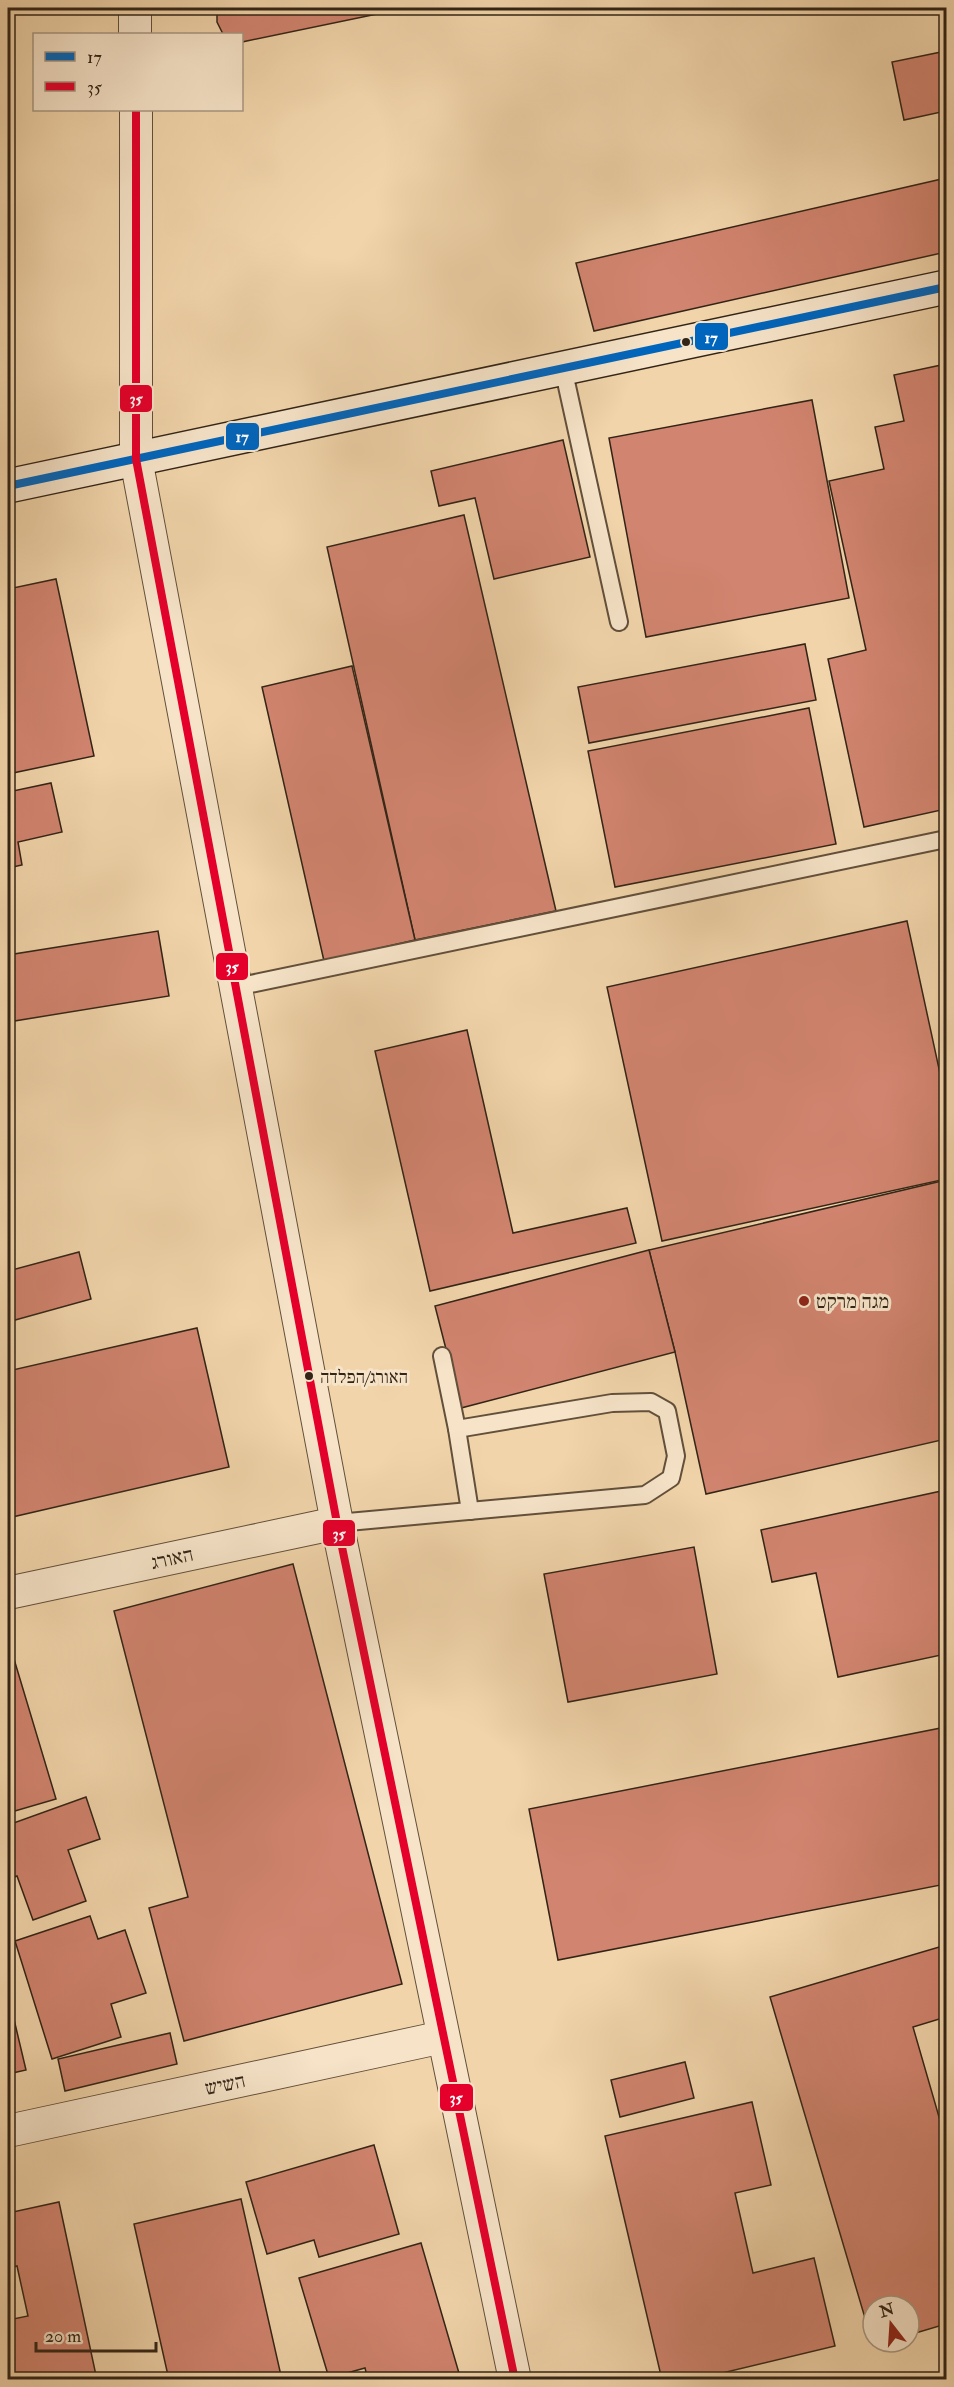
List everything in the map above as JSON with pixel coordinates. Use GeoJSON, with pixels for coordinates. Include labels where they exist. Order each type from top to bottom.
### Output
{"type":"FeatureCollection","features":[{"type":"Feature","properties":{"kind":"street"},"geometry":{"type":"LineString","coordinates":[[135,8],[135,33]]}},
{"type":"Feature","properties":{"kind":"street"},"geometry":{"type":"LineString","coordinates":[[136,111],[136,459],[337,1523],[515,2379]]}},
{"type":"Feature","properties":{"kind":"street"},"geometry":{"type":"LineString","coordinates":[[8,486],[946,287]]}},
{"type":"Feature","properties":{"kind":"street","name":"האורג"},"geometry":{"type":"LineString","coordinates":[[8,1593],[337,1523]]}},
{"type":"Feature","properties":{"kind":"street","name":"השיש"},"geometry":{"type":"LineString","coordinates":[[8,2131],[443,2037]]}},
{"type":"Feature","properties":{"kind":"lane"},"geometry":{"type":"LineString","coordinates":[[563,368],[619,622]]}},
{"type":"Feature","properties":{"kind":"lane"},"geometry":{"type":"LineString","coordinates":[[236,987],[946,838]]}},
{"type":"Feature","properties":{"kind":"lane"},"geometry":{"type":"LineString","coordinates":[[442,1356],[470,1511]]}},
{"type":"Feature","properties":{"kind":"lane"},"geometry":{"type":"LineString","coordinates":[[337,1523],[645,1495],[671,1478],[676,1456],[667,1411],[651,1402],[612,1402],[457,1429]]}},
{"type":"Feature","properties":{"kind":"building"},"geometry":{"type":"Polygon","coordinates":[[[217,8],[406,8],[243,42],[243,33],[222,33],[217,22],[217,8]]]}},
{"type":"Feature","properties":{"kind":"building"},"geometry":{"type":"Polygon","coordinates":[[[946,51],[946,111],[904,120],[892,62],[946,51]]]}},
{"type":"Feature","properties":{"kind":"building"},"geometry":{"type":"Polygon","coordinates":[[[946,178],[946,252],[594,331],[576,263],[946,178]]]}},
{"type":"Feature","properties":{"kind":"building"},"geometry":{"type":"Polygon","coordinates":[[[946,364],[946,809],[864,827],[828,659],[866,650],[829,481],[884,469],[875,427],[904,421],[894,375],[946,364]]]}},
{"type":"Feature","properties":{"kind":"building"},"geometry":{"type":"Polygon","coordinates":[[[812,400],[849,598],[646,637],[609,438],[812,400]]]}},
{"type":"Feature","properties":{"kind":"building"},"geometry":{"type":"Polygon","coordinates":[[[563,440],[590,557],[494,579],[475,498],[439,506],[431,471],[563,440]]]}},
{"type":"Feature","properties":{"kind":"building"},"geometry":{"type":"Polygon","coordinates":[[[464,515],[556,911],[415,940],[327,547],[464,515]]]}},
{"type":"Feature","properties":{"kind":"building"},"geometry":{"type":"Polygon","coordinates":[[[56,579],[94,756],[8,774],[8,589],[56,579]]]}},
{"type":"Feature","properties":{"kind":"building"},"geometry":{"type":"Polygon","coordinates":[[[805,644],[816,700],[589,743],[578,687],[805,644]]]}},
{"type":"Feature","properties":{"kind":"building"},"geometry":{"type":"Polygon","coordinates":[[[352,666],[415,940],[324,961],[262,687],[352,666]]]}},
{"type":"Feature","properties":{"kind":"building"},"geometry":{"type":"Polygon","coordinates":[[[809,708],[836,844],[615,887],[588,751],[809,708]]]}},
{"type":"Feature","properties":{"kind":"building"},"geometry":{"type":"Polygon","coordinates":[[[51,783],[62,832],[18,842],[22,865],[8,868],[8,792],[51,783]]]}},
{"type":"Feature","properties":{"kind":"building"},"geometry":{"type":"Polygon","coordinates":[[[907,921],[946,1101],[946,1179],[662,1241],[607,987],[907,921]]]}},
{"type":"Feature","properties":{"kind":"building"},"geometry":{"type":"Polygon","coordinates":[[[158,931],[169,996],[8,1022],[8,955],[158,931]]]}},
{"type":"Feature","properties":{"kind":"building"},"geometry":{"type":"Polygon","coordinates":[[[467,1030],[513,1233],[627,1208],[636,1243],[430,1291],[375,1051],[467,1030]]]}},
{"type":"Feature","properties":{"kind":"building","name":"מגה מרקט"},"geometry":{"type":"Polygon","coordinates":[[[946,1180],[946,1439],[706,1494],[675,1352],[649,1250],[946,1180]]]}},
{"type":"Feature","properties":{"kind":"building"},"geometry":{"type":"Polygon","coordinates":[[[649,1250],[675,1352],[461,1408],[435,1306],[649,1250]]]}},
{"type":"Feature","properties":{"kind":"building"},"geometry":{"type":"Polygon","coordinates":[[[79,1252],[91,1299],[8,1322],[8,1271],[79,1252]]]}},
{"type":"Feature","properties":{"kind":"building"},"geometry":{"type":"Polygon","coordinates":[[[197,1328],[229,1467],[8,1518],[8,1371],[197,1328]]]}},
{"type":"Feature","properties":{"kind":"building"},"geometry":{"type":"Polygon","coordinates":[[[946,1490],[946,1612],[940,1613],[946,1654],[838,1677],[816,1573],[772,1582],[761,1530],[946,1490]]]}},
{"type":"Feature","properties":{"kind":"building"},"geometry":{"type":"Polygon","coordinates":[[[694,1547],[717,1674],[568,1702],[544,1574],[694,1547]]]}},
{"type":"Feature","properties":{"kind":"building"},"geometry":{"type":"Polygon","coordinates":[[[293,1564],[402,1984],[184,2041],[149,1908],[188,1897],[114,1611],[293,1564]]]}},
{"type":"Feature","properties":{"kind":"building"},"geometry":{"type":"Polygon","coordinates":[[[14,1659],[56,1799],[8,1813],[8,1661],[14,1659]]]}},
{"type":"Feature","properties":{"kind":"building"},"geometry":{"type":"Polygon","coordinates":[[[946,1727],[946,1884],[558,1960],[529,1809],[946,1727]]]}},
{"type":"Feature","properties":{"kind":"building"},"geometry":{"type":"Polygon","coordinates":[[[86,1797],[100,1839],[68,1850],[86,1901],[33,1920],[17,1876],[8,1879],[8,1825],[86,1797]]]}},
{"type":"Feature","properties":{"kind":"building"},"geometry":{"type":"Polygon","coordinates":[[[90,1916],[98,1939],[125,1930],[146,1993],[111,2004],[121,2037],[52,2059],[15,1941],[90,1916]]]}},
{"type":"Feature","properties":{"kind":"building"},"geometry":{"type":"Polygon","coordinates":[[[946,1945],[946,2017],[913,2027],[946,2141],[946,2324],[921,2331],[921,2294],[861,2294],[861,2304],[770,1997],[946,1945]]]}},
{"type":"Feature","properties":{"kind":"building"},"geometry":{"type":"Polygon","coordinates":[[[8,1994],[26,2070],[8,2074],[8,1994]]]}},
{"type":"Feature","properties":{"kind":"building"},"geometry":{"type":"Polygon","coordinates":[[[170,2033],[177,2064],[65,2091],[58,2059],[170,2033]]]}},
{"type":"Feature","properties":{"kind":"building"},"geometry":{"type":"Polygon","coordinates":[[[685,2062],[694,2098],[620,2117],[611,2080],[685,2062]]]}},
{"type":"Feature","properties":{"kind":"building"},"geometry":{"type":"Polygon","coordinates":[[[752,2102],[771,2185],[735,2193],[753,2273],[814,2258],[835,2346],[693,2380],[662,2380],[605,2136],[752,2102]]]}},
{"type":"Feature","properties":{"kind":"building"},"geometry":{"type":"Polygon","coordinates":[[[374,2145],[399,2234],[319,2257],[314,2240],[267,2254],[246,2182],[374,2145]]]}},
{"type":"Feature","properties":{"kind":"building"},"geometry":{"type":"Polygon","coordinates":[[[241,2199],[282,2380],[169,2380],[134,2224],[241,2199]]]}},
{"type":"Feature","properties":{"kind":"building"},"geometry":{"type":"Polygon","coordinates":[[[59,2202],[97,2380],[8,2380],[8,2320],[28,2316],[17,2266],[8,2268],[8,2213],[59,2202]]]}},
{"type":"Feature","properties":{"kind":"building"},"geometry":{"type":"Polygon","coordinates":[[[421,2243],[461,2380],[368,2380],[365,2368],[329,2378],[299,2278],[421,2243]]]}},
{"type":"Feature","properties":{"kind":"transit line","name":"35"},"geometry":{"type":"LineString","coordinates":[[136,111],[136,459],[337,1523],[515,2380]]}},
{"type":"Feature","properties":{"kind":"transit line","name":"17"},"geometry":{"type":"LineString","coordinates":[[8,486],[946,287]]}},
{"type":"Feature","properties":{"kind":"place","name":"מגה מרקט"},"geometry":{"type":"Point","coordinates":[804,1301]}},
{"type":"Feature","properties":{"kind":"place","name":"האורג/הפלדה"},"geometry":{"type":"Point","coordinates":[309,1376]}}]}
